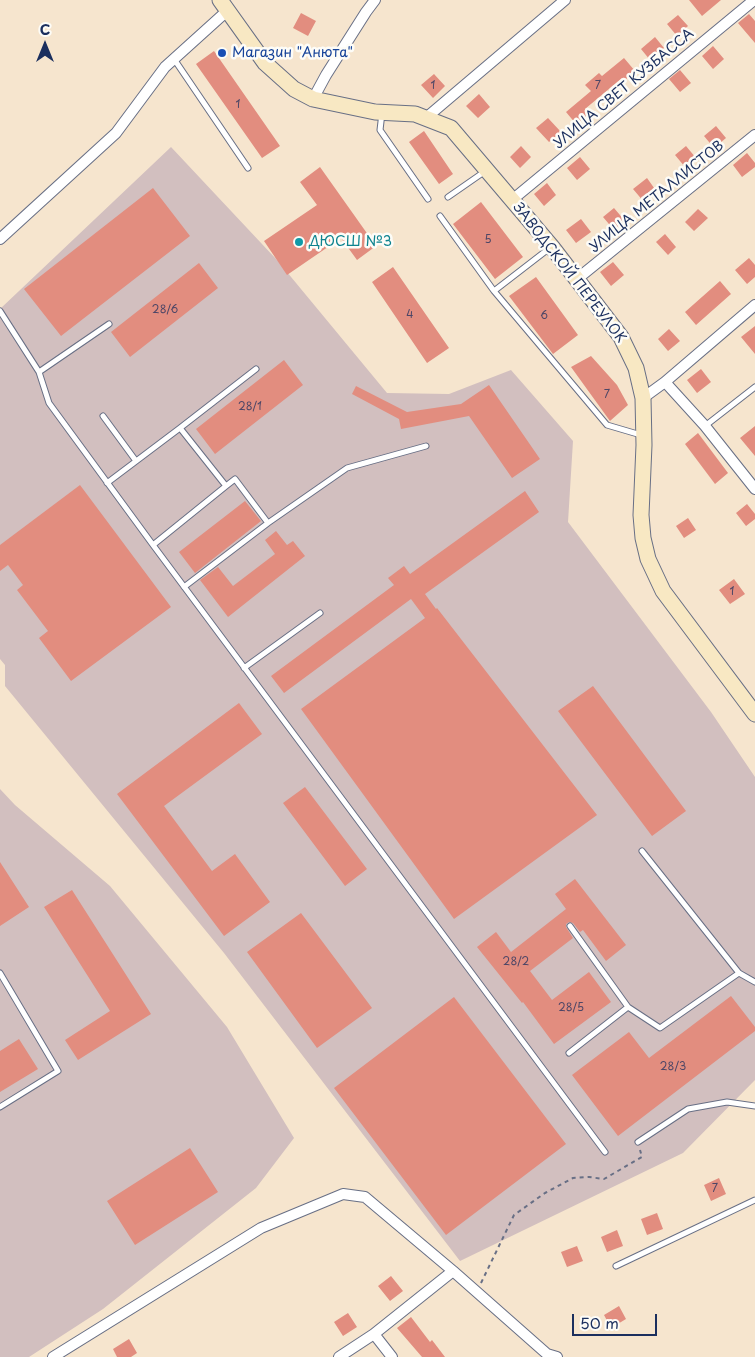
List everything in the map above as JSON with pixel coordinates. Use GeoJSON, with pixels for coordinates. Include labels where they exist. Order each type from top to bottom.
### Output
{"type":"FeatureCollection","features":[{"type":"Feature","properties":{"kind":"main road","name":"ЗАВОДСКОЙ ПЕРЕУЛОК"},"geometry":{"type":"LineString","coordinates":[[223,6],[265,63],[294,89],[313,100],[382,113],[415,114],[427,117],[451,128],[552,247],[621,336],[636,368],[643,398],[644,436],[641,515],[643,538],[648,559],[663,591],[755,714]]}},
{"type":"Feature","properties":{"kind":"street"},"geometry":{"type":"LineString","coordinates":[[313,100],[331,67],[375,0]]}},
{"type":"Feature","properties":{"kind":"street"},"geometry":{"type":"LineString","coordinates":[[427,117],[565,0]]}},
{"type":"Feature","properties":{"kind":"street","name":"УЛИЦА СВЕТ КУЗБАССА"},"geometry":{"type":"LineString","coordinates":[[512,200],[755,0]]}},
{"type":"Feature","properties":{"kind":"street"},"geometry":{"type":"LineString","coordinates":[[0,239],[116,133],[165,67],[223,6]]}},
{"type":"Feature","properties":{"kind":"street","name":"УЛИЦА МЕТАЛЛИСТОВ"},"geometry":{"type":"LineString","coordinates":[[577,279],[755,135]]}},
{"type":"Feature","properties":{"kind":"street"},"geometry":{"type":"LineString","coordinates":[[643,398],[665,382],[755,305]]}},
{"type":"Feature","properties":{"kind":"street"},"geometry":{"type":"LineString","coordinates":[[665,382],[705,426],[755,489]]}},
{"type":"Feature","properties":{"kind":"street"},"geometry":{"type":"LineString","coordinates":[[53,1357],[261,1228],[343,1194],[365,1197],[550,1356]]}},
{"type":"Feature","properties":{"kind":"street"},"geometry":{"type":"LineString","coordinates":[[339,1357],[374,1334],[453,1271]]}},
{"type":"Feature","properties":{"kind":"street"},"geometry":{"type":"LineString","coordinates":[[374,1334],[392,1357]]}},
{"type":"Feature","properties":{"kind":"lane"},"geometry":{"type":"LineString","coordinates":[[174,59],[248,168]]}},
{"type":"Feature","properties":{"kind":"lane"},"geometry":{"type":"LineString","coordinates":[[382,113],[380,130],[428,199]]}},
{"type":"Feature","properties":{"kind":"lane"},"geometry":{"type":"LineString","coordinates":[[448,197],[487,170]]}},
{"type":"Feature","properties":{"kind":"lane"},"geometry":{"type":"LineString","coordinates":[[440,216],[494,291],[607,425],[644,436]]}},
{"type":"Feature","properties":{"kind":"lane"},"geometry":{"type":"LineString","coordinates":[[494,291],[552,247]]}},
{"type":"Feature","properties":{"kind":"lane"},"geometry":{"type":"LineString","coordinates":[[0,311],[39,372],[49,403],[605,1152]]}},
{"type":"Feature","properties":{"kind":"lane"},"geometry":{"type":"LineString","coordinates":[[39,372],[109,324]]}},
{"type":"Feature","properties":{"kind":"lane"},"geometry":{"type":"LineString","coordinates":[[107,483],[256,370]]}},
{"type":"Feature","properties":{"kind":"lane"},"geometry":{"type":"LineString","coordinates":[[705,426],[755,386]]}},
{"type":"Feature","properties":{"kind":"lane"},"geometry":{"type":"LineString","coordinates":[[103,416],[136,462]]}},
{"type":"Feature","properties":{"kind":"lane"},"geometry":{"type":"LineString","coordinates":[[180,428],[226,486]]}},
{"type":"Feature","properties":{"kind":"lane"},"geometry":{"type":"LineString","coordinates":[[184,587],[268,523],[347,468],[426,446]]}},
{"type":"Feature","properties":{"kind":"lane"},"geometry":{"type":"LineString","coordinates":[[153,545],[235,479],[268,523]]}},
{"type":"Feature","properties":{"kind":"lane"},"geometry":{"type":"LineString","coordinates":[[244,668],[320,613]]}},
{"type":"Feature","properties":{"kind":"lane"},"geometry":{"type":"LineString","coordinates":[[642,851],[739,973],[755,982]]}},
{"type":"Feature","properties":{"kind":"lane"},"geometry":{"type":"LineString","coordinates":[[570,926],[628,1007],[660,1028],[739,973]]}},
{"type":"Feature","properties":{"kind":"lane"},"geometry":{"type":"LineString","coordinates":[[0,972],[58,1071],[0,1107]]}},
{"type":"Feature","properties":{"kind":"lane"},"geometry":{"type":"LineString","coordinates":[[569,1053],[628,1007]]}},
{"type":"Feature","properties":{"kind":"lane"},"geometry":{"type":"LineString","coordinates":[[638,1142],[688,1109],[727,1102],[755,1106]]}},
{"type":"Feature","properties":{"kind":"lane"},"geometry":{"type":"LineString","coordinates":[[616,1266],[755,1200]]}},
{"type":"Feature","properties":{"kind":"path"},"geometry":{"type":"LineString","coordinates":[[476,1291],[514,1215],[545,1193],[573,1178],[589,1176],[604,1179],[642,1157],[638,1142]]}},
{"type":"Feature","properties":{"kind":"shaded area"},"geometry":{"type":"Polygon","coordinates":[[[171,147],[277,260],[387,393],[449,394],[511,370],[573,441],[568,522],[711,712],[755,777],[755,1080],[683,1153],[460,1261],[224,953],[5,686],[5,665],[0,659],[0,309],[171,147]]]}},
{"type":"Feature","properties":{"kind":"shaded area"},"geometry":{"type":"Polygon","coordinates":[[[0,789],[15,805],[110,886],[227,1027],[294,1138],[256,1188],[103,1309],[29,1357],[0,1357],[0,789]]]}},
{"type":"Feature","properties":{"kind":"building"},"geometry":{"type":"Polygon","coordinates":[[[689,0],[721,0],[702,16],[689,0]]]}},
{"type":"Feature","properties":{"kind":"building"},"geometry":{"type":"Polygon","coordinates":[[[301,13],[316,21],[308,36],[293,28],[301,13]]]}},
{"type":"Feature","properties":{"kind":"building"},"geometry":{"type":"Polygon","coordinates":[[[749,14],[755,21],[755,43],[738,23],[749,14]]]}},
{"type":"Feature","properties":{"kind":"building"},"geometry":{"type":"Polygon","coordinates":[[[678,15],[688,26],[677,36],[667,24],[678,15]]]}},
{"type":"Feature","properties":{"kind":"building"},"geometry":{"type":"Polygon","coordinates":[[[655,37],[664,48],[650,60],[641,49],[655,37]]]}},
{"type":"Feature","properties":{"kind":"building"},"geometry":{"type":"Polygon","coordinates":[[[713,46],[724,59],[713,69],[702,56],[713,46]]]}},
{"type":"Feature","properties":{"kind":"building"},"geometry":{"type":"Polygon","coordinates":[[[214,51],[280,146],[262,158],[196,64],[214,51]]]}},
{"type":"Feature","properties":{"kind":"building"},"geometry":{"type":"Polygon","coordinates":[[[624,58],[635,71],[624,81],[622,78],[585,109],[589,114],[576,124],[566,112],[591,91],[585,85],[599,73],[602,76],[624,58]]]}},
{"type":"Feature","properties":{"kind":"building"},"geometry":{"type":"Polygon","coordinates":[[[680,70],[691,83],[680,92],[669,79],[680,70]]]}},
{"type":"Feature","properties":{"kind":"building"},"geometry":{"type":"Polygon","coordinates":[[[434,74],[445,86],[433,98],[421,85],[434,74]]]}},
{"type":"Feature","properties":{"kind":"building"},"geometry":{"type":"Polygon","coordinates":[[[479,94],[490,107],[478,118],[466,106],[479,94]]]}},
{"type":"Feature","properties":{"kind":"building"},"geometry":{"type":"Polygon","coordinates":[[[548,118],[561,132],[549,142],[536,128],[548,118]]]}},
{"type":"Feature","properties":{"kind":"building"},"geometry":{"type":"Polygon","coordinates":[[[716,126],[726,138],[714,148],[704,136],[716,126]]]}},
{"type":"Feature","properties":{"kind":"building"},"geometry":{"type":"Polygon","coordinates":[[[424,131],[453,174],[439,184],[409,142],[424,131]]]}},
{"type":"Feature","properties":{"kind":"building"},"geometry":{"type":"Polygon","coordinates":[[[521,146],[531,157],[520,168],[510,157],[521,146]]]}},
{"type":"Feature","properties":{"kind":"building"},"geometry":{"type":"Polygon","coordinates":[[[686,146],[696,158],[685,167],[675,155],[686,146]]]}},
{"type":"Feature","properties":{"kind":"building"},"geometry":{"type":"Polygon","coordinates":[[[747,153],[755,163],[755,167],[742,177],[733,165],[747,153]]]}},
{"type":"Feature","properties":{"kind":"building"},"geometry":{"type":"Polygon","coordinates":[[[580,157],[590,169],[577,180],[567,168],[580,157]]]}},
{"type":"Feature","properties":{"kind":"building"},"geometry":{"type":"Polygon","coordinates":[[[320,167],[376,246],[357,260],[341,238],[287,275],[264,241],[317,205],[300,182],[320,167]]]}},
{"type":"Feature","properties":{"kind":"building"},"geometry":{"type":"Polygon","coordinates":[[[647,178],[657,192],[644,202],[633,189],[647,178]]]}},
{"type":"Feature","properties":{"kind":"building"},"geometry":{"type":"Polygon","coordinates":[[[547,183],[556,195],[544,206],[534,194],[547,183]]]}},
{"type":"Feature","properties":{"kind":"building"},"geometry":{"type":"Polygon","coordinates":[[[153,188],[190,236],[61,336],[24,289],[153,188]]]}},
{"type":"Feature","properties":{"kind":"building"},"geometry":{"type":"Polygon","coordinates":[[[481,202],[523,257],[495,279],[453,224],[481,202]]]}},
{"type":"Feature","properties":{"kind":"building"},"geometry":{"type":"Polygon","coordinates":[[[614,208],[625,221],[614,230],[603,217],[614,208]]]}},
{"type":"Feature","properties":{"kind":"building"},"geometry":{"type":"Polygon","coordinates":[[[698,209],[708,218],[694,231],[685,222],[698,209]]]}},
{"type":"Feature","properties":{"kind":"building"},"geometry":{"type":"Polygon","coordinates":[[[581,219],[591,232],[576,243],[566,230],[581,219]]]}},
{"type":"Feature","properties":{"kind":"building"},"geometry":{"type":"Polygon","coordinates":[[[665,234],[676,247],[668,255],[656,242],[665,234]]]}},
{"type":"Feature","properties":{"kind":"building"},"geometry":{"type":"Polygon","coordinates":[[[749,258],[755,265],[755,277],[747,284],[735,270],[749,258]]]}},
{"type":"Feature","properties":{"kind":"building"},"geometry":{"type":"Polygon","coordinates":[[[613,262],[624,275],[611,286],[600,272],[613,262]]]}},
{"type":"Feature","properties":{"kind":"building"},"geometry":{"type":"Polygon","coordinates":[[[199,263],[218,288],[130,357],[111,332],[199,263]]]}},
{"type":"Feature","properties":{"kind":"building"},"geometry":{"type":"Polygon","coordinates":[[[393,267],[449,348],[427,363],[372,282],[393,267]]]}},
{"type":"Feature","properties":{"kind":"building"},"geometry":{"type":"Polygon","coordinates":[[[536,277],[578,335],[553,354],[509,296],[536,277]]]}},
{"type":"Feature","properties":{"kind":"building"},"geometry":{"type":"Polygon","coordinates":[[[720,281],[731,294],[696,325],[685,312],[720,281]]]}},
{"type":"Feature","properties":{"kind":"building"},"geometry":{"type":"Polygon","coordinates":[[[755,326],[755,354],[741,337],[755,326]]]}},
{"type":"Feature","properties":{"kind":"building"},"geometry":{"type":"Polygon","coordinates":[[[669,329],[680,341],[668,351],[658,339],[669,329]]]}},
{"type":"Feature","properties":{"kind":"building"},"geometry":{"type":"Polygon","coordinates":[[[591,356],[617,385],[628,405],[610,421],[571,367],[591,356]]]}},
{"type":"Feature","properties":{"kind":"building"},"geometry":{"type":"Polygon","coordinates":[[[284,360],[303,385],[215,454],[196,429],[284,360]]]}},
{"type":"Feature","properties":{"kind":"building"},"geometry":{"type":"Polygon","coordinates":[[[701,369],[711,382],[697,393],[687,380],[701,369]]]}},
{"type":"Feature","properties":{"kind":"building"},"geometry":{"type":"Polygon","coordinates":[[[489,385],[540,459],[512,478],[469,416],[401,429],[399,419],[352,394],[356,386],[407,412],[461,404],[489,385]]]}},
{"type":"Feature","properties":{"kind":"building"},"geometry":{"type":"Polygon","coordinates":[[[755,426],[755,456],[740,438],[755,426]]]}},
{"type":"Feature","properties":{"kind":"building"},"geometry":{"type":"Polygon","coordinates":[[[698,433],[728,473],[715,484],[685,444],[698,433]]]}},
{"type":"Feature","properties":{"kind":"building"},"geometry":{"type":"Polygon","coordinates":[[[80,485],[171,607],[71,681],[39,638],[48,631],[17,590],[23,585],[8,565],[0,571],[0,545],[80,485]]]}},
{"type":"Feature","properties":{"kind":"building"},"geometry":{"type":"Polygon","coordinates":[[[525,491],[539,512],[425,594],[597,815],[454,919],[301,709],[425,618],[411,599],[284,693],[271,676],[394,585],[388,578],[404,566],[410,574],[525,491]]]}},
{"type":"Feature","properties":{"kind":"building"},"geometry":{"type":"Polygon","coordinates":[[[245,501],[261,521],[195,573],[179,552],[245,501]]]}},
{"type":"Feature","properties":{"kind":"building"},"geometry":{"type":"Polygon","coordinates":[[[747,504],[755,514],[755,519],[746,526],[736,513],[747,504]]]}},
{"type":"Feature","properties":{"kind":"building"},"geometry":{"type":"Polygon","coordinates":[[[688,518],[696,530],[684,538],[676,526],[688,518]]]}},
{"type":"Feature","properties":{"kind":"building"},"geometry":{"type":"Polygon","coordinates":[[[276,531],[287,545],[293,541],[305,556],[228,617],[200,580],[218,567],[233,586],[275,554],[265,540],[276,531]]]}},
{"type":"Feature","properties":{"kind":"building"},"geometry":{"type":"Polygon","coordinates":[[[734,579],[745,594],[730,604],[719,590],[734,579]]]}},
{"type":"Feature","properties":{"kind":"building"},"geometry":{"type":"Polygon","coordinates":[[[593,686],[686,811],[652,836],[558,711],[593,686]]]}},
{"type":"Feature","properties":{"kind":"building"},"geometry":{"type":"Polygon","coordinates":[[[239,703],[262,734],[164,806],[212,871],[235,854],[270,902],[224,936],[117,794],[239,703]]]}},
{"type":"Feature","properties":{"kind":"building"},"geometry":{"type":"Polygon","coordinates":[[[305,787],[367,869],[345,886],[283,803],[305,787]]]}},
{"type":"Feature","properties":{"kind":"building"},"geometry":{"type":"Polygon","coordinates":[[[0,862],[29,907],[0,926],[0,862]]]}},
{"type":"Feature","properties":{"kind":"building"},"geometry":{"type":"Polygon","coordinates":[[[575,879],[626,945],[606,961],[583,930],[580,932],[573,923],[569,922],[566,924],[566,927],[573,938],[530,971],[552,1000],[589,972],[611,1002],[554,1044],[523,1002],[477,947],[496,932],[511,952],[566,909],[555,894],[575,879]]]}},
{"type":"Feature","properties":{"kind":"building"},"geometry":{"type":"Polygon","coordinates":[[[72,890],[151,1014],[78,1060],[65,1040],[110,1011],[44,907],[72,890]]]}},
{"type":"Feature","properties":{"kind":"building"},"geometry":{"type":"Polygon","coordinates":[[[301,913],[372,1008],[317,1048],[247,952],[301,913]]]}},
{"type":"Feature","properties":{"kind":"building"},"geometry":{"type":"Polygon","coordinates":[[[731,996],[755,1027],[755,1031],[618,1136],[572,1075],[629,1032],[649,1058],[731,996]]]}},
{"type":"Feature","properties":{"kind":"building"},"geometry":{"type":"Polygon","coordinates":[[[454,997],[566,1144],[446,1235],[334,1088],[454,997]]]}},
{"type":"Feature","properties":{"kind":"building"},"geometry":{"type":"Polygon","coordinates":[[[19,1039],[38,1069],[0,1092],[0,1051],[19,1039]]]}},
{"type":"Feature","properties":{"kind":"building"},"geometry":{"type":"Polygon","coordinates":[[[190,1148],[218,1192],[135,1245],[107,1201],[190,1148]]]}},
{"type":"Feature","properties":{"kind":"building"},"geometry":{"type":"Polygon","coordinates":[[[719,1178],[726,1194],[711,1201],[704,1185],[719,1178]]]}},
{"type":"Feature","properties":{"kind":"building"},"geometry":{"type":"Polygon","coordinates":[[[657,1213],[663,1229],[647,1235],[641,1219],[657,1213]]]}},
{"type":"Feature","properties":{"kind":"building"},"geometry":{"type":"Polygon","coordinates":[[[617,1230],[623,1246],[607,1252],[601,1237],[617,1230]]]}},
{"type":"Feature","properties":{"kind":"building"},"geometry":{"type":"Polygon","coordinates":[[[577,1246],[583,1261],[567,1267],[561,1252],[577,1246]]]}},
{"type":"Feature","properties":{"kind":"building"},"geometry":{"type":"Polygon","coordinates":[[[391,1276],[403,1291],[390,1301],[378,1286],[391,1276]]]}},
{"type":"Feature","properties":{"kind":"building"},"geometry":{"type":"Polygon","coordinates":[[[619,1306],[626,1319],[611,1328],[604,1315],[619,1306]]]}},
{"type":"Feature","properties":{"kind":"building"},"geometry":{"type":"Polygon","coordinates":[[[348,1313],[357,1327],[343,1336],[334,1322],[348,1313]]]}},
{"type":"Feature","properties":{"kind":"building"},"geometry":{"type":"Polygon","coordinates":[[[411,1317],[430,1342],[432,1340],[445,1357],[422,1357],[397,1328],[411,1317]]]}},
{"type":"Feature","properties":{"kind":"building"},"geometry":{"type":"Polygon","coordinates":[[[129,1339],[137,1353],[131,1357],[117,1357],[113,1349],[129,1339]]]}},
{"type":"Feature","properties":{"kind":"place","name":"Магазин \"Анюта\""},"geometry":{"type":"Point","coordinates":[222,53]}},
{"type":"Feature","properties":{"kind":"place","name":"ДЮСШ №3"},"geometry":{"type":"Point","coordinates":[299,242]}}]}
